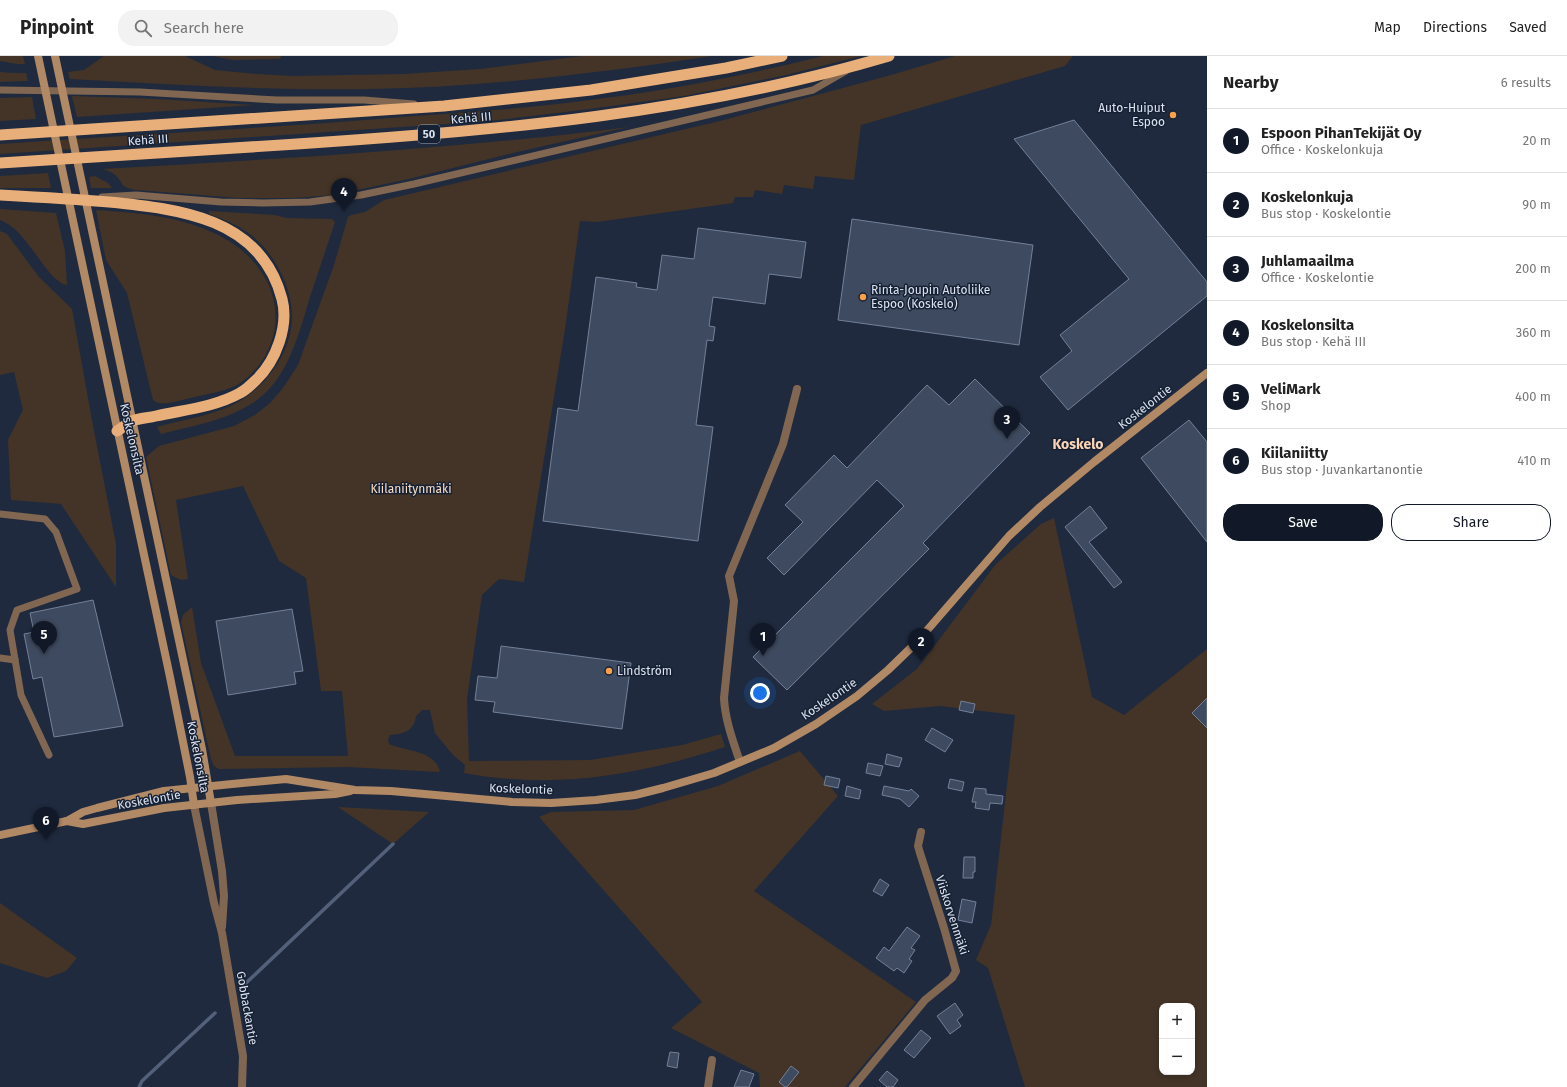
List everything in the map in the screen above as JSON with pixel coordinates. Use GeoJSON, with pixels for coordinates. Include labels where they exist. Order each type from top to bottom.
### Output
{"type":"FeatureCollection","features":[{"type":"Feature","properties":{"kind":"highway","name":"Kehä III"},"geometry":{"type":"LineString","coordinates":[[0,135],[444,106],[598,89],[726,68],[782,56]]}},
{"type":"Feature","properties":{"kind":"highway","name":"Kehä III"},"geometry":{"type":"LineString","coordinates":[[0,163],[363,140],[515,127],[664,107],[767,88],[889,56]]}},
{"type":"Feature","properties":{"kind":"highway"},"geometry":{"type":"LineString","coordinates":[[0,195],[72,199],[157,207],[210,221],[232,231],[250,244],[267,264],[278,284],[283,304],[283,324],[278,344],[266,370],[241,393],[215,403],[131,421],[117,431]]}},
{"type":"Feature","properties":{"kind":"main road","name":"Koskelonsilta"},"geometry":{"type":"LineString","coordinates":[[55,56],[131,421],[170,595],[209,786],[211,803]]}},
{"type":"Feature","properties":{"kind":"main road","name":"Koskelonsilta"},"geometry":{"type":"LineString","coordinates":[[39,57],[117,431],[124,456],[164,646],[194,805]]}},
{"type":"Feature","properties":{"kind":"main road","name":"Koskelontie"},"geometry":{"type":"LineString","coordinates":[[68,821],[83,812],[164,791],[286,779],[355,790],[391,791],[512,802],[551,803],[596,800],[635,795],[714,773],[774,748],[816,724],[857,696],[888,670],[916,643],[991,556],[1025,521],[1094,462],[1207,373]]}},
{"type":"Feature","properties":{"kind":"main road","name":"Koskelontie"},"geometry":{"type":"LineString","coordinates":[[68,821],[83,824],[164,808],[252,798],[335,794],[355,790]]}},
{"type":"Feature","properties":{"kind":"main road"},"geometry":{"type":"LineString","coordinates":[[0,835],[68,821]]}},
{"type":"Feature","properties":{"kind":"street"},"geometry":{"type":"LineString","coordinates":[[740,762],[724,711],[734,601],[729,576],[783,444],[797,390]]}},
{"type":"Feature","properties":{"kind":"street","name":"Gobbackantie"},"geometry":{"type":"LineString","coordinates":[[211,803],[222,871],[224,896],[222,933]]}},
{"type":"Feature","properties":{"kind":"street","name":"Gobbackantie"},"geometry":{"type":"LineString","coordinates":[[194,805],[214,903],[222,933],[243,1056],[242,1087]]}},
{"type":"Feature","properties":{"kind":"street","name":"Viiskorvenmäki"},"geometry":{"type":"LineString","coordinates":[[853,1087],[925,1000],[952,978],[956,972],[944,928],[918,846],[921,832]]}},
{"type":"Feature","properties":{"kind":"street"},"geometry":{"type":"LineString","coordinates":[[708,1087],[712,1060]]}},
{"type":"Feature","properties":{"kind":"lane"},"geometry":{"type":"LineString","coordinates":[[72,199],[136,195],[221,202],[263,203],[310,202],[361,194],[414,184],[813,90],[854,66]]}},
{"type":"Feature","properties":{"kind":"lane"},"geometry":{"type":"LineString","coordinates":[[0,90],[140,92],[277,100],[364,100],[444,106]]}},
{"type":"Feature","properties":{"kind":"lane"},"geometry":{"type":"LineString","coordinates":[[0,514],[45,519],[56,532],[77,589],[17,610],[10,630],[21,695],[48,755]]}},
{"type":"Feature","properties":{"kind":"lane"},"geometry":{"type":"LineString","coordinates":[[0,658],[15,660]]}},
{"type":"Feature","properties":{"kind":"green space"},"geometry":{"type":"Polygon","coordinates":[[[0,56],[23,56],[25,64],[0,61],[0,56]]]}},
{"type":"Feature","properties":{"kind":"green space"},"geometry":{"type":"Polygon","coordinates":[[[104,56],[185,56],[215,70],[294,76],[403,74],[480,69],[582,56],[712,56],[542,78],[414,88],[258,88],[70,79],[68,72],[84,70],[104,56]]]}},
{"type":"Feature","properties":{"kind":"green space"},"geometry":{"type":"Polygon","coordinates":[[[213,56],[281,56],[280,59],[233,60],[213,56]]]}},
{"type":"Feature","properties":{"kind":"green space"},"geometry":{"type":"Polygon","coordinates":[[[823,56],[861,56],[786,75],[684,96],[490,121],[0,154],[0,144],[331,123],[556,104],[643,93],[763,70],[823,56]]]}},
{"type":"Feature","properties":{"kind":"green space","name":"Kiilaniitynmäki"},"geometry":{"type":"Polygon","coordinates":[[[955,56],[1073,56],[1065,66],[861,125],[854,180],[815,176],[813,189],[784,185],[782,194],[755,190],[753,197],[735,197],[733,203],[597,222],[580,221],[565,329],[524,582],[499,579],[482,595],[467,699],[469,761],[590,760],[682,745],[721,734],[725,747],[661,765],[596,777],[564,780],[498,778],[464,773],[465,765],[453,755],[435,733],[430,710],[422,710],[416,716],[413,725],[408,731],[390,735],[388,740],[389,744],[425,755],[436,764],[440,771],[438,772],[348,767],[219,769],[214,766],[211,759],[181,622],[183,615],[192,607],[201,663],[235,756],[348,756],[342,691],[321,691],[306,578],[279,561],[243,486],[176,500],[188,579],[181,580],[171,575],[146,457],[159,446],[234,426],[255,415],[270,403],[283,388],[298,365],[334,265],[348,217],[365,212],[384,200],[720,121],[891,75],[955,56]]]}},
{"type":"Feature","properties":{"kind":"green space"},"geometry":{"type":"Polygon","coordinates":[[[0,72],[26,73],[28,81],[0,82],[0,72]]]}},
{"type":"Feature","properties":{"kind":"green space"},"geometry":{"type":"Polygon","coordinates":[[[72,96],[156,99],[254,105],[77,117],[72,96]]]}},
{"type":"Feature","properties":{"kind":"green space"},"geometry":{"type":"Polygon","coordinates":[[[32,97],[36,119],[0,121],[0,98],[32,97]]]}},
{"type":"Feature","properties":{"kind":"green space"},"geometry":{"type":"Polygon","coordinates":[[[629,127],[334,195],[293,198],[239,198],[136,190],[127,188],[114,174],[110,171],[102,169],[432,147],[563,135],[629,127]]]}},
{"type":"Feature","properties":{"kind":"green space"},"geometry":{"type":"Polygon","coordinates":[[[48,173],[51,188],[0,188],[0,176],[48,173]]]}},
{"type":"Feature","properties":{"kind":"green space"},"geometry":{"type":"Polygon","coordinates":[[[95,176],[108,183],[112,188],[91,188],[89,177],[95,176]]]}},
{"type":"Feature","properties":{"kind":"green space"},"geometry":{"type":"Polygon","coordinates":[[[0,209],[56,213],[65,251],[67,285],[51,275],[20,234],[0,220],[0,209]]]}},
{"type":"Feature","properties":{"kind":"green space"},"geometry":{"type":"Polygon","coordinates":[[[96,210],[144,214],[190,224],[220,236],[236,245],[249,257],[269,286],[274,302],[276,319],[273,336],[266,354],[261,363],[250,375],[237,385],[220,391],[176,402],[161,403],[153,400],[127,293],[106,260],[96,210]]]}},
{"type":"Feature","properties":{"kind":"green space"},"geometry":{"type":"Polygon","coordinates":[[[209,211],[275,215],[287,218],[332,219],[335,222],[302,325],[283,370],[274,383],[264,395],[241,410],[230,415],[161,434],[157,427],[226,408],[237,403],[256,390],[273,371],[280,360],[289,337],[292,324],[291,301],[288,290],[273,259],[250,234],[230,222],[209,214],[209,211]]]}},
{"type":"Feature","properties":{"kind":"green space"},"geometry":{"type":"Polygon","coordinates":[[[0,231],[7,234],[39,277],[72,309],[116,544],[116,587],[61,504],[11,500],[8,440],[23,410],[14,372],[0,375],[0,231]]]}},
{"type":"Feature","properties":{"kind":"green space"},"geometry":{"type":"Polygon","coordinates":[[[1054,518],[1092,697],[1124,715],[1207,649],[1207,1087],[1025,1087],[988,968],[976,960],[991,925],[1015,715],[940,706],[884,711],[872,704],[917,669],[996,564],[1041,524],[1054,518]]]}},
{"type":"Feature","properties":{"kind":"green space"},"geometry":{"type":"Polygon","coordinates":[[[800,751],[838,796],[754,891],[916,1002],[845,1087],[760,1087],[759,1073],[671,1028],[702,1002],[539,817],[551,812],[634,810],[718,786],[800,751]]]}},
{"type":"Feature","properties":{"kind":"green space"},"geometry":{"type":"Polygon","coordinates":[[[338,807],[429,812],[393,844],[338,807]]]}},
{"type":"Feature","properties":{"kind":"green space"},"geometry":{"type":"Polygon","coordinates":[[[0,903],[77,958],[66,971],[47,978],[0,963],[0,903]]]}},
{"type":"Feature","properties":{"kind":"building"},"geometry":{"type":"Polygon","coordinates":[[[1074,120],[1207,282],[1207,296],[1068,410],[1040,377],[1072,351],[1060,335],[1129,279],[1014,139],[1074,120]]]}},
{"type":"Feature","properties":{"kind":"building"},"geometry":{"type":"Polygon","coordinates":[[[852,219],[1033,245],[1019,345],[838,320],[852,219]]]}},
{"type":"Feature","properties":{"kind":"building"},"geometry":{"type":"Polygon","coordinates":[[[698,228],[806,242],[801,278],[769,274],[765,304],[713,297],[709,326],[715,327],[713,341],[707,340],[696,425],[713,427],[698,541],[543,521],[558,408],[578,411],[596,277],[637,283],[636,287],[657,290],[662,255],[694,259],[698,228]]]}},
{"type":"Feature","properties":{"kind":"building"},"geometry":{"type":"Polygon","coordinates":[[[975,379],[1030,433],[923,543],[929,549],[787,690],[753,657],[904,506],[877,480],[784,575],[767,558],[803,522],[785,505],[834,455],[847,468],[927,385],[949,405],[975,379]]]}},
{"type":"Feature","properties":{"kind":"building"},"geometry":{"type":"Polygon","coordinates":[[[1189,420],[1207,442],[1207,542],[1141,458],[1189,420]]]}},
{"type":"Feature","properties":{"kind":"building"},"geometry":{"type":"Polygon","coordinates":[[[1090,506],[1107,528],[1089,542],[1122,582],[1114,588],[1065,527],[1090,506]]]}},
{"type":"Feature","properties":{"kind":"building"},"geometry":{"type":"Polygon","coordinates":[[[93,600],[123,726],[54,737],[42,677],[33,679],[24,634],[34,632],[30,613],[93,600]]]}},
{"type":"Feature","properties":{"kind":"building"},"geometry":{"type":"Polygon","coordinates":[[[292,609],[303,671],[294,672],[296,684],[228,695],[216,621],[292,609]]]}},
{"type":"Feature","properties":{"kind":"building"},"geometry":{"type":"Polygon","coordinates":[[[501,646],[631,663],[622,729],[493,712],[495,702],[475,700],[478,676],[497,678],[501,646]]]}},
{"type":"Feature","properties":{"kind":"building"},"geometry":{"type":"Polygon","coordinates":[[[1207,698],[1207,728],[1192,713],[1207,698]]]}},
{"type":"Feature","properties":{"kind":"building"},"geometry":{"type":"Polygon","coordinates":[[[961,701],[975,704],[973,713],[959,710],[961,701]]]}},
{"type":"Feature","properties":{"kind":"building"},"geometry":{"type":"Polygon","coordinates":[[[932,728],[953,740],[945,752],[925,740],[932,728]]]}},
{"type":"Feature","properties":{"kind":"building"},"geometry":{"type":"Polygon","coordinates":[[[887,754],[902,758],[899,767],[885,764],[887,754]]]}},
{"type":"Feature","properties":{"kind":"building"},"geometry":{"type":"Polygon","coordinates":[[[868,763],[883,766],[880,776],[866,773],[868,763]]]}},
{"type":"Feature","properties":{"kind":"building"},"geometry":{"type":"Polygon","coordinates":[[[826,776],[840,779],[838,788],[824,785],[826,776]]]}},
{"type":"Feature","properties":{"kind":"building"},"geometry":{"type":"Polygon","coordinates":[[[950,779],[964,782],[962,791],[948,788],[950,779]]]}},
{"type":"Feature","properties":{"kind":"building"},"geometry":{"type":"Polygon","coordinates":[[[847,786],[861,790],[859,799],[845,796],[847,786]]]}},
{"type":"Feature","properties":{"kind":"building"},"geometry":{"type":"Polygon","coordinates":[[[884,786],[909,791],[911,789],[919,796],[909,807],[900,799],[882,795],[884,786]]]}},
{"type":"Feature","properties":{"kind":"building"},"geometry":{"type":"Polygon","coordinates":[[[975,788],[986,789],[986,794],[1003,796],[1002,804],[990,803],[989,810],[975,808],[976,802],[972,802],[975,788]]]}},
{"type":"Feature","properties":{"kind":"building"},"geometry":{"type":"Polygon","coordinates":[[[964,857],[975,857],[975,872],[973,872],[973,878],[963,878],[964,857]]]}},
{"type":"Feature","properties":{"kind":"building"},"geometry":{"type":"Polygon","coordinates":[[[880,879],[889,885],[882,896],[873,891],[880,879]]]}},
{"type":"Feature","properties":{"kind":"building"},"geometry":{"type":"Polygon","coordinates":[[[962,899],[976,902],[972,923],[958,920],[962,899]]]}},
{"type":"Feature","properties":{"kind":"building"},"geometry":{"type":"Polygon","coordinates":[[[907,927],[920,936],[911,948],[915,950],[909,959],[912,961],[904,973],[897,968],[894,971],[876,958],[884,947],[889,951],[907,927]]]}},
{"type":"Feature","properties":{"kind":"building"},"geometry":{"type":"Polygon","coordinates":[[[955,1003],[963,1015],[957,1020],[961,1026],[950,1034],[937,1016],[955,1003]]]}},
{"type":"Feature","properties":{"kind":"building"},"geometry":{"type":"Polygon","coordinates":[[[921,1030],[931,1038],[914,1058],[904,1050],[921,1030]]]}},
{"type":"Feature","properties":{"kind":"building"},"geometry":{"type":"Polygon","coordinates":[[[670,1052],[679,1053],[677,1068],[667,1066],[670,1052]]]}},
{"type":"Feature","properties":{"kind":"building"},"geometry":{"type":"Polygon","coordinates":[[[791,1066],[799,1072],[787,1087],[785,1087],[779,1082],[791,1066]]]}},
{"type":"Feature","properties":{"kind":"building"},"geometry":{"type":"Polygon","coordinates":[[[741,1070],[754,1074],[749,1087],[734,1087],[741,1070]]]}},
{"type":"Feature","properties":{"kind":"building"},"geometry":{"type":"Polygon","coordinates":[[[887,1071],[898,1080],[893,1087],[887,1087],[879,1080],[887,1071]]]}},
{"type":"Feature","properties":{"kind":"waterway"},"geometry":{"type":"LineString","coordinates":[[245,984],[393,844]]}},
{"type":"Feature","properties":{"kind":"waterway"},"geometry":{"type":"LineString","coordinates":[[139,1087],[142,1081],[215,1013]]}},
{"type":"Feature","properties":{"kind":"place","name":"Auto-Huiput Espoo"},"geometry":{"type":"Point","coordinates":[1173,115]}},
{"type":"Feature","properties":{"kind":"place","name":"Koskelonsilta"},"geometry":{"type":"Point","coordinates":[344,211]}},
{"type":"Feature","properties":{"kind":"place","name":"Rinta-Joupin Autoliike Espoo (Koskelo)"},"geometry":{"type":"Point","coordinates":[863,297]}},
{"type":"Feature","properties":{"kind":"place","name":"Juhlamaailma"},"geometry":{"type":"Point","coordinates":[1007,439]}},
{"type":"Feature","properties":{"kind":"place","name":"VeliMark"},"geometry":{"type":"Point","coordinates":[44,654]}},
{"type":"Feature","properties":{"kind":"place","name":"Espoon PihanTekijät Oy"},"geometry":{"type":"Point","coordinates":[763,656]}},
{"type":"Feature","properties":{"kind":"place","name":"Koskelonkuja"},"geometry":{"type":"Point","coordinates":[921,661]}},
{"type":"Feature","properties":{"kind":"place","name":"Lindström"},"geometry":{"type":"Point","coordinates":[609,671]}},
{"type":"Feature","properties":{"kind":"place","name":"Kiilaniitty"},"geometry":{"type":"Point","coordinates":[46,840]}},
{"type":"Feature","properties":{"kind":"district","name":"Koskelo"},"geometry":{"type":"Point","coordinates":[1078,444]}}]}
